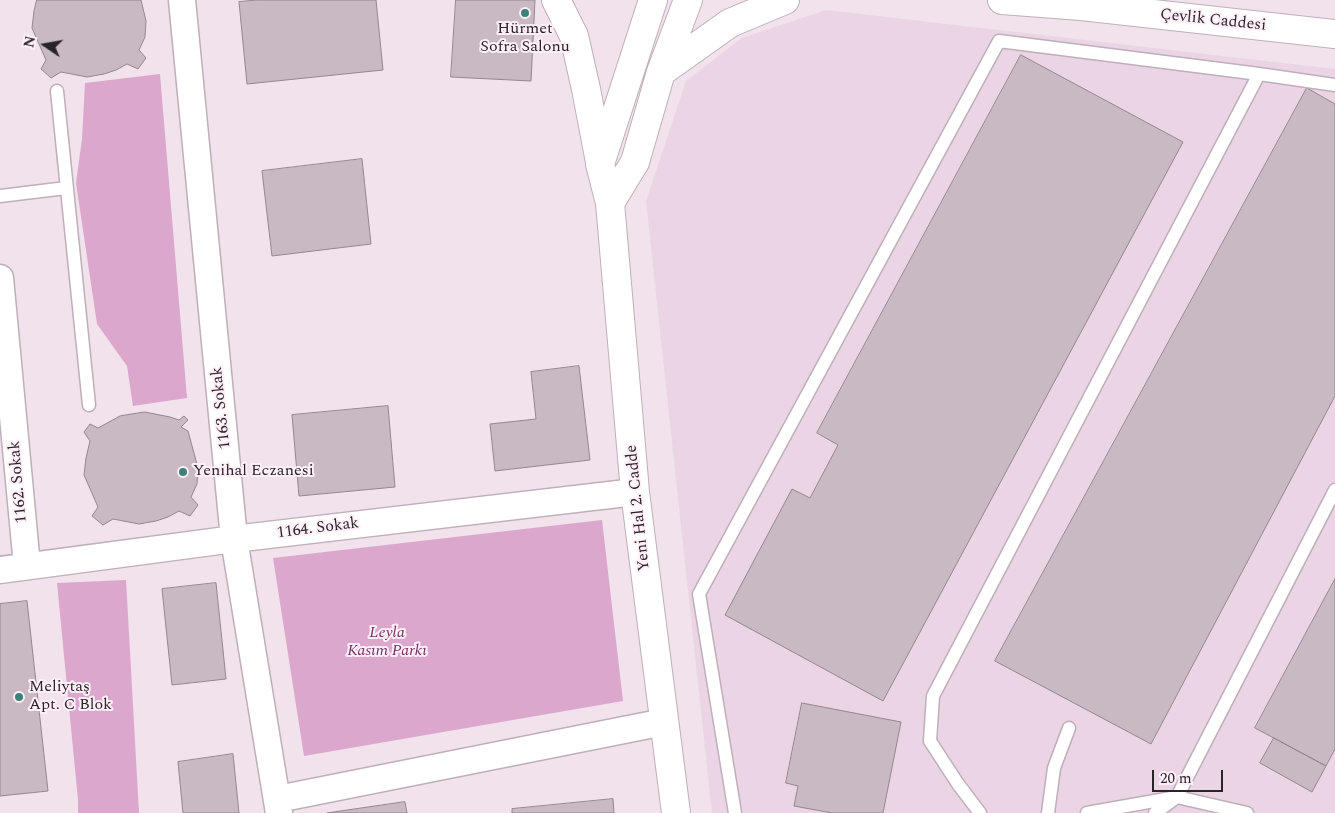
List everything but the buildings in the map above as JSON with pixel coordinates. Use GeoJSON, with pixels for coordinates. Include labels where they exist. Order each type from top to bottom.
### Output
{"type":"FeatureCollection","features":[{"type":"Feature","properties":{"kind":"street","name":"1163. Sokak"},"geometry":{"type":"LineString","coordinates":[[182,0],[234,539],[279,806]]}},
{"type":"Feature","properties":{"kind":"street","name":"Yeni Hal 2. Cadde"},"geometry":{"type":"LineString","coordinates":[[556,0],[574,36],[600,164],[610,203],[636,492],[676,813]]}},
{"type":"Feature","properties":{"kind":"street"},"geometry":{"type":"LineString","coordinates":[[600,164],[653,0]]}},
{"type":"Feature","properties":{"kind":"street"},"geometry":{"type":"LineString","coordinates":[[610,203],[635,162],[661,72],[688,0]]}},
{"type":"Feature","properties":{"kind":"street"},"geometry":{"type":"LineString","coordinates":[[661,72],[730,23],[785,0]]}},
{"type":"Feature","properties":{"kind":"street","name":"Çevlik Caddesi"},"geometry":{"type":"LineString","coordinates":[[1002,0],[1081,6],[1335,34]]}},
{"type":"Feature","properties":{"kind":"street","name":"1162. Sokak"},"geometry":{"type":"LineString","coordinates":[[0,278],[27,566]]}},
{"type":"Feature","properties":{"kind":"street","name":"1164. Sokak"},"geometry":{"type":"LineString","coordinates":[[0,570],[234,539],[636,492]]}},
{"type":"Feature","properties":{"kind":"street"},"geometry":{"type":"LineString","coordinates":[[279,806],[664,722]]}},
{"type":"Feature","properties":{"kind":"lane"},"geometry":{"type":"LineString","coordinates":[[735,813],[699,594],[1000,41],[1335,85]]}},
{"type":"Feature","properties":{"kind":"lane"},"geometry":{"type":"LineString","coordinates":[[980,813],[958,784],[930,741],[933,696],[1259,74]]}},
{"type":"Feature","properties":{"kind":"lane"},"geometry":{"type":"LineString","coordinates":[[57,91],[89,404]]}},
{"type":"Feature","properties":{"kind":"lane"},"geometry":{"type":"LineString","coordinates":[[0,196],[66,188]]}},
{"type":"Feature","properties":{"kind":"lane"},"geometry":{"type":"LineString","coordinates":[[1155,813],[1178,797],[1335,490]]}},
{"type":"Feature","properties":{"kind":"lane"},"geometry":{"type":"LineString","coordinates":[[1048,813],[1054,768],[1069,728]]}},
{"type":"Feature","properties":{"kind":"lane"},"geometry":{"type":"LineString","coordinates":[[1087,813],[1178,797],[1247,813]]}},
{"type":"Feature","properties":{"kind":"shaded area"},"geometry":{"type":"Polygon","coordinates":[[[826,10],[1335,69],[1335,813],[712,813],[646,201],[686,81],[742,38],[826,10]]]}},
{"type":"Feature","properties":{"kind":"green space"},"geometry":{"type":"Polygon","coordinates":[[[160,74],[187,398],[133,406],[127,366],[97,324],[76,183],[82,139],[85,83],[160,74]]]}},
{"type":"Feature","properties":{"kind":"green space","name":"Leyla Kasım Parkı"},"geometry":{"type":"Polygon","coordinates":[[[602,520],[623,701],[304,756],[273,558],[602,520]]]}},
{"type":"Feature","properties":{"kind":"green space"},"geometry":{"type":"Polygon","coordinates":[[[126,580],[139,813],[78,813],[57,583],[126,580]]]}},
{"type":"Feature","properties":{"kind":"place","name":"Hürmet Sofra Salonu"},"geometry":{"type":"Point","coordinates":[525,13]}},
{"type":"Feature","properties":{"kind":"place","name":"Yenihal Eczanesi"},"geometry":{"type":"Point","coordinates":[183,472]}},
{"type":"Feature","properties":{"kind":"place","name":"Meliytaş Apt. C Blok"},"geometry":{"type":"Point","coordinates":[19,697]}}]}
